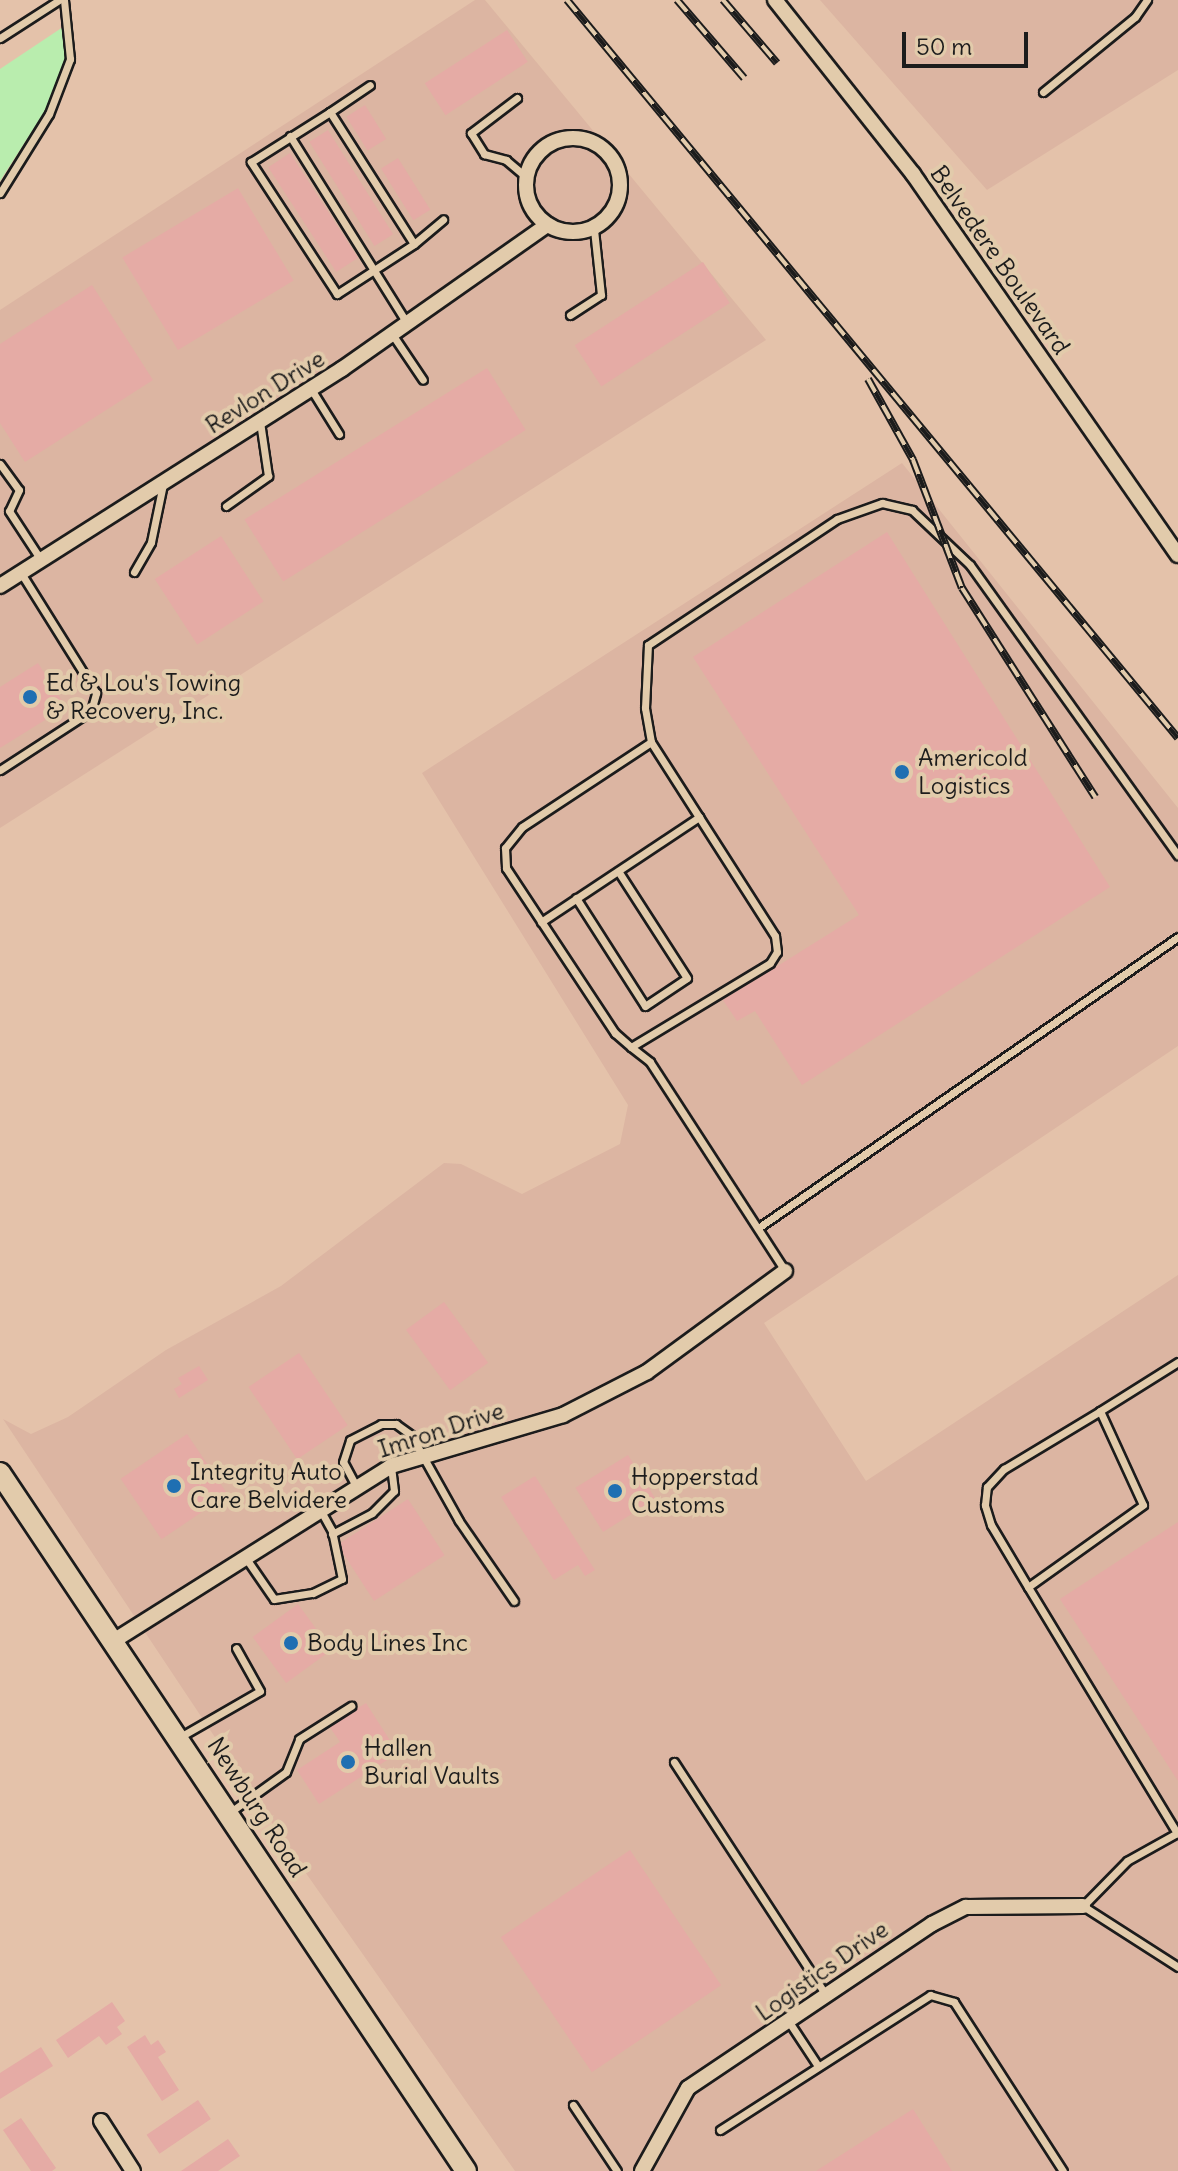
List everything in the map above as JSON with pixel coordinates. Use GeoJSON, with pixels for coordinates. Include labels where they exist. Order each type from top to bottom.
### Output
{"type":"FeatureCollection","features":[{"type":"Feature","properties":{"kind":"main road","name":"Newburg Road"},"geometry":{"type":"LineString","coordinates":[[0,1473],[180,1737],[466,2171]]}},
{"type":"Feature","properties":{"kind":"street","name":"Belvedere Boulevard"},"geometry":{"type":"LineString","coordinates":[[775,0],[913,174],[1178,555]]}},
{"type":"Feature","properties":{"kind":"street"},"geometry":{"type":"LineString","coordinates":[[562,139],[602,147],[621,184],[614,210],[594,229],[578,233],[547,225],[529,204],[526,177],[539,152],[562,139]]}},
{"type":"Feature","properties":{"kind":"street","name":"Revlon Drive"},"geometry":{"type":"LineString","coordinates":[[0,586],[311,389],[547,225]]}},
{"type":"Feature","properties":{"kind":"street","name":"Imron Drive"},"geometry":{"type":"LineString","coordinates":[[115,1640],[244,1555],[391,1466],[423,1454],[563,1415],[647,1372],[785,1271]]}},
{"type":"Feature","properties":{"kind":"street","name":"Logistics Drive"},"geometry":{"type":"LineString","coordinates":[[642,2171],[688,2088],[789,2022],[824,1992],[966,1907],[1083,1906]]}},
{"type":"Feature","properties":{"kind":"street"},"geometry":{"type":"LineString","coordinates":[[101,2121],[133,2171]]}},
{"type":"Feature","properties":{"kind":"lane"},"geometry":{"type":"LineString","coordinates":[[0,38],[61,0],[70,59],[49,114],[0,193]]}},
{"type":"Feature","properties":{"kind":"lane"},"geometry":{"type":"LineString","coordinates":[[1043,92],[1135,17],[1147,0]]}},
{"type":"Feature","properties":{"kind":"lane"},"geometry":{"type":"LineString","coordinates":[[370,85],[251,162],[337,294],[414,244],[443,220]]}},
{"type":"Feature","properties":{"kind":"lane"},"geometry":{"type":"LineString","coordinates":[[517,98],[471,133],[484,154],[506,160],[526,177]]}},
{"type":"Feature","properties":{"kind":"lane"},"geometry":{"type":"LineString","coordinates":[[330,112],[414,244]]}},
{"type":"Feature","properties":{"kind":"lane"},"geometry":{"type":"LineString","coordinates":[[290,136],[407,323]]}},
{"type":"Feature","properties":{"kind":"lane"},"geometry":{"type":"LineString","coordinates":[[570,315],[601,295],[594,229]]}},
{"type":"Feature","properties":{"kind":"lane"},"geometry":{"type":"LineString","coordinates":[[392,334],[423,380]]}},
{"type":"Feature","properties":{"kind":"lane"},"geometry":{"type":"LineString","coordinates":[[311,389],[339,434]]}},
{"type":"Feature","properties":{"kind":"lane"},"geometry":{"type":"LineString","coordinates":[[226,506],[268,476],[260,421]]}},
{"type":"Feature","properties":{"kind":"lane"},"geometry":{"type":"LineString","coordinates":[[0,464],[19,490],[9,511],[41,560]]}},
{"type":"Feature","properties":{"kind":"lane"},"geometry":{"type":"LineString","coordinates":[[134,572],[151,542],[163,483]]}},
{"type":"Feature","properties":{"kind":"lane"},"geometry":{"type":"LineString","coordinates":[[631,1047],[770,963],[777,952],[775,936],[651,742],[645,708],[648,645],[837,519],[882,503],[912,510],[970,565],[1178,855]]}},
{"type":"Feature","properties":{"kind":"lane"},"geometry":{"type":"LineString","coordinates":[[0,770],[91,711],[96,693],[21,573]]}},
{"type":"Feature","properties":{"kind":"lane"},"geometry":{"type":"LineString","coordinates":[[651,742],[522,827],[505,848],[506,868],[615,1033],[650,1062],[785,1271]]}},
{"type":"Feature","properties":{"kind":"lane"},"geometry":{"type":"LineString","coordinates":[[541,922],[699,817]]}},
{"type":"Feature","properties":{"kind":"lane"},"geometry":{"type":"LineString","coordinates":[[576,898],[645,1006],[687,978],[618,871]]}},
{"type":"Feature","properties":{"kind":"lane"},"geometry":{"type":"LineString","coordinates":[[758,1228],[1178,937]]}},
{"type":"Feature","properties":{"kind":"lane"},"geometry":{"type":"LineString","coordinates":[[1178,1362],[1004,1469],[987,1487],[985,1505],[991,1525],[1178,1834],[1127,1861],[1083,1906],[1178,1967]]}},
{"type":"Feature","properties":{"kind":"lane"},"geometry":{"type":"LineString","coordinates":[[1028,1587],[1143,1505],[1100,1411]]}},
{"type":"Feature","properties":{"kind":"lane"},"geometry":{"type":"LineString","coordinates":[[356,1486],[343,1462],[343,1452],[350,1440],[381,1424],[396,1424],[411,1435],[459,1521],[514,1601]]}},
{"type":"Feature","properties":{"kind":"lane"},"geometry":{"type":"LineString","coordinates":[[332,1534],[372,1513],[394,1491],[391,1466]]}},
{"type":"Feature","properties":{"kind":"lane"},"geometry":{"type":"LineString","coordinates":[[244,1555],[274,1599],[313,1593],[342,1579],[332,1534],[319,1508]]}},
{"type":"Feature","properties":{"kind":"lane"},"geometry":{"type":"LineString","coordinates":[[180,1737],[260,1691],[236,1648]]}},
{"type":"Feature","properties":{"kind":"lane"},"geometry":{"type":"LineString","coordinates":[[229,1813],[286,1772],[299,1739],[351,1706]]}},
{"type":"Feature","properties":{"kind":"lane"},"geometry":{"type":"LineString","coordinates":[[674,1762],[824,1992]]}},
{"type":"Feature","properties":{"kind":"lane"},"geometry":{"type":"LineString","coordinates":[[720,2130],[930,1995],[954,2002],[1063,2171]]}},
{"type":"Feature","properties":{"kind":"lane"},"geometry":{"type":"LineString","coordinates":[[789,2022],[818,2066]]}},
{"type":"Feature","properties":{"kind":"lane"},"geometry":{"type":"LineString","coordinates":[[573,2105],[617,2171]]}},
{"type":"Feature","properties":{"kind":"shaded area"},"geometry":{"type":"Polygon","coordinates":[[[475,0],[485,0],[766,340],[0,828],[0,310],[475,0]]]}},
{"type":"Feature","properties":{"kind":"shaded area"},"geometry":{"type":"Polygon","coordinates":[[[820,0],[1178,0],[1178,70],[987,190],[820,0]]]}},
{"type":"Feature","properties":{"kind":"shaded area"},"geometry":{"type":"Polygon","coordinates":[[[902,463],[1178,808],[1178,1046],[764,1323],[866,1481],[1178,1275],[1178,2171],[515,2171],[296,1859],[3,1419],[31,1434],[68,1417],[166,1350],[281,1286],[444,1163],[461,1164],[522,1194],[620,1144],[628,1105],[422,773],[902,463]]]}},
{"type":"Feature","properties":{"kind":"green space"},"geometry":{"type":"Polygon","coordinates":[[[66,25],[71,39],[58,91],[0,181],[0,69],[66,25]]]}},
{"type":"Feature","properties":{"kind":"building"},"geometry":{"type":"Polygon","coordinates":[[[507,30],[528,62],[446,115],[425,83],[507,30]]]}},
{"type":"Feature","properties":{"kind":"building"},"geometry":{"type":"Polygon","coordinates":[[[365,105],[386,139],[368,151],[346,117],[365,105]]]}},
{"type":"Feature","properties":{"kind":"building"},"geometry":{"type":"Polygon","coordinates":[[[328,130],[393,234],[375,246],[309,142],[328,130]]]}},
{"type":"Feature","properties":{"kind":"building"},"geometry":{"type":"Polygon","coordinates":[[[290,153],[358,258],[336,272],[268,167],[290,153]]]}},
{"type":"Feature","properties":{"kind":"building"},"geometry":{"type":"Polygon","coordinates":[[[398,158],[430,210],[413,220],[381,169],[398,158]]]}},
{"type":"Feature","properties":{"kind":"building"},"geometry":{"type":"Polygon","coordinates":[[[238,188],[294,281],[178,350],[122,258],[238,188]]]}},
{"type":"Feature","properties":{"kind":"building"},"geometry":{"type":"Polygon","coordinates":[[[703,262],[730,303],[601,386],[575,345],[703,262]]]}},
{"type":"Feature","properties":{"kind":"building"},"geometry":{"type":"Polygon","coordinates":[[[92,285],[153,380],[25,462],[0,423],[0,344],[92,285]]]}},
{"type":"Feature","properties":{"kind":"building"},"geometry":{"type":"Polygon","coordinates":[[[487,368],[526,430],[283,581],[244,520],[487,368]]]}},
{"type":"Feature","properties":{"kind":"building","name":"Americold Logistics"},"geometry":{"type":"Polygon","coordinates":[[[887,532],[1110,887],[802,1085],[755,1011],[737,1021],[723,1000],[859,915],[693,657],[887,532]]]}},
{"type":"Feature","properties":{"kind":"building"},"geometry":{"type":"Polygon","coordinates":[[[221,536],[263,601],[197,644],[155,579],[221,536]]]}},
{"type":"Feature","properties":{"kind":"building","name":"Ed & Lou's Towing & Recovery, Inc."},"geometry":{"type":"Polygon","coordinates":[[[38,663],[66,707],[0,748],[0,687],[38,663]]]}},
{"type":"Feature","properties":{"kind":"building"},"geometry":{"type":"Polygon","coordinates":[[[444,1302],[488,1363],[450,1390],[406,1330],[444,1302]]]}},
{"type":"Feature","properties":{"kind":"building"},"geometry":{"type":"Polygon","coordinates":[[[299,1353],[348,1425],[297,1459],[248,1387],[299,1353]]]}},
{"type":"Feature","properties":{"kind":"building"},"geometry":{"type":"Polygon","coordinates":[[[199,1366],[208,1380],[179,1398],[174,1389],[182,1384],[178,1378],[199,1366]]]}},
{"type":"Feature","properties":{"kind":"building","name":"Integrity Auto Care Belvidere"},"geometry":{"type":"Polygon","coordinates":[[[187,1434],[228,1495],[161,1539],[121,1479],[187,1434]]]}},
{"type":"Feature","properties":{"kind":"building"},"geometry":{"type":"Polygon","coordinates":[[[628,1455],[656,1499],[603,1532],[575,1488],[628,1455]]]}},
{"type":"Feature","properties":{"kind":"building"},"geometry":{"type":"Polygon","coordinates":[[[535,1476],[595,1570],[585,1576],[578,1565],[554,1580],[501,1497],[535,1476]]]}},
{"type":"Feature","properties":{"kind":"building"},"geometry":{"type":"Polygon","coordinates":[[[408,1499],[444,1555],[374,1601],[338,1545],[408,1499]]]}},
{"type":"Feature","properties":{"kind":"building"},"geometry":{"type":"Polygon","coordinates":[[[1178,1522],[1178,1781],[1060,1599],[1178,1522]]]}},
{"type":"Feature","properties":{"kind":"building","name":"Body Lines Inc"},"geometry":{"type":"Polygon","coordinates":[[[298,1604],[332,1650],[286,1683],[253,1637],[298,1604]]]}},
{"type":"Feature","properties":{"kind":"building","name":"Hallen Burial Vaults"},"geometry":{"type":"Polygon","coordinates":[[[366,1703],[398,1753],[319,1804],[297,1770],[340,1742],[329,1726],[366,1703]]]}},
{"type":"Feature","properties":{"kind":"building"},"geometry":{"type":"Polygon","coordinates":[[[630,1850],[721,1985],[592,2072],[501,1937],[630,1850]]]}},
{"type":"Feature","properties":{"kind":"building"},"geometry":{"type":"Polygon","coordinates":[[[112,2002],[125,2021],[117,2027],[122,2034],[106,2045],[99,2036],[68,2058],[56,2040],[112,2002]]]}},
{"type":"Feature","properties":{"kind":"building"},"geometry":{"type":"Polygon","coordinates":[[[145,2035],[151,2045],[158,2040],[166,2052],[158,2057],[179,2090],[162,2101],[127,2047],[145,2035]]]}},
{"type":"Feature","properties":{"kind":"building"},"geometry":{"type":"Polygon","coordinates":[[[41,2047],[53,2066],[0,2099],[0,2073],[41,2047]]]}},
{"type":"Feature","properties":{"kind":"building"},"geometry":{"type":"Polygon","coordinates":[[[198,2100],[211,2119],[159,2154],[147,2135],[198,2100]]]}},
{"type":"Feature","properties":{"kind":"building"},"geometry":{"type":"Polygon","coordinates":[[[913,2109],[952,2171],[816,2171],[913,2109]]]}},
{"type":"Feature","properties":{"kind":"building"},"geometry":{"type":"Polygon","coordinates":[[[21,2118],[56,2168],[52,2171],[31,2171],[3,2130],[21,2118]]]}},
{"type":"Feature","properties":{"kind":"building"},"geometry":{"type":"Polygon","coordinates":[[[228,2139],[240,2156],[218,2171],[181,2171],[228,2139]]]}},
{"type":"Feature","properties":{"kind":"railway"},"geometry":{"type":"LineString","coordinates":[[567,0],[1178,738]]}},
{"type":"Feature","properties":{"kind":"railway"},"geometry":{"type":"LineString","coordinates":[[677,0],[744,78]]}},
{"type":"Feature","properties":{"kind":"railway"},"geometry":{"type":"LineString","coordinates":[[723,0],[777,63]]}},
{"type":"Feature","properties":{"kind":"railway"},"geometry":{"type":"LineString","coordinates":[[868,379],[913,460],[962,588],[1095,797]]}},
{"type":"Feature","properties":{"kind":"place","name":"Ed & Lou's Towing & Recovery, Inc."},"geometry":{"type":"Point","coordinates":[30,697]}},
{"type":"Feature","properties":{"kind":"place","name":"Americold Logistics"},"geometry":{"type":"Point","coordinates":[902,772]}},
{"type":"Feature","properties":{"kind":"place","name":"Integrity Auto Care Belvidere"},"geometry":{"type":"Point","coordinates":[174,1486]}},
{"type":"Feature","properties":{"kind":"place","name":"Hopperstad Customs"},"geometry":{"type":"Point","coordinates":[615,1491]}},
{"type":"Feature","properties":{"kind":"place","name":"Body Lines Inc"},"geometry":{"type":"Point","coordinates":[291,1643]}},
{"type":"Feature","properties":{"kind":"place","name":"Hallen Burial Vaults"},"geometry":{"type":"Point","coordinates":[348,1762]}}]}
